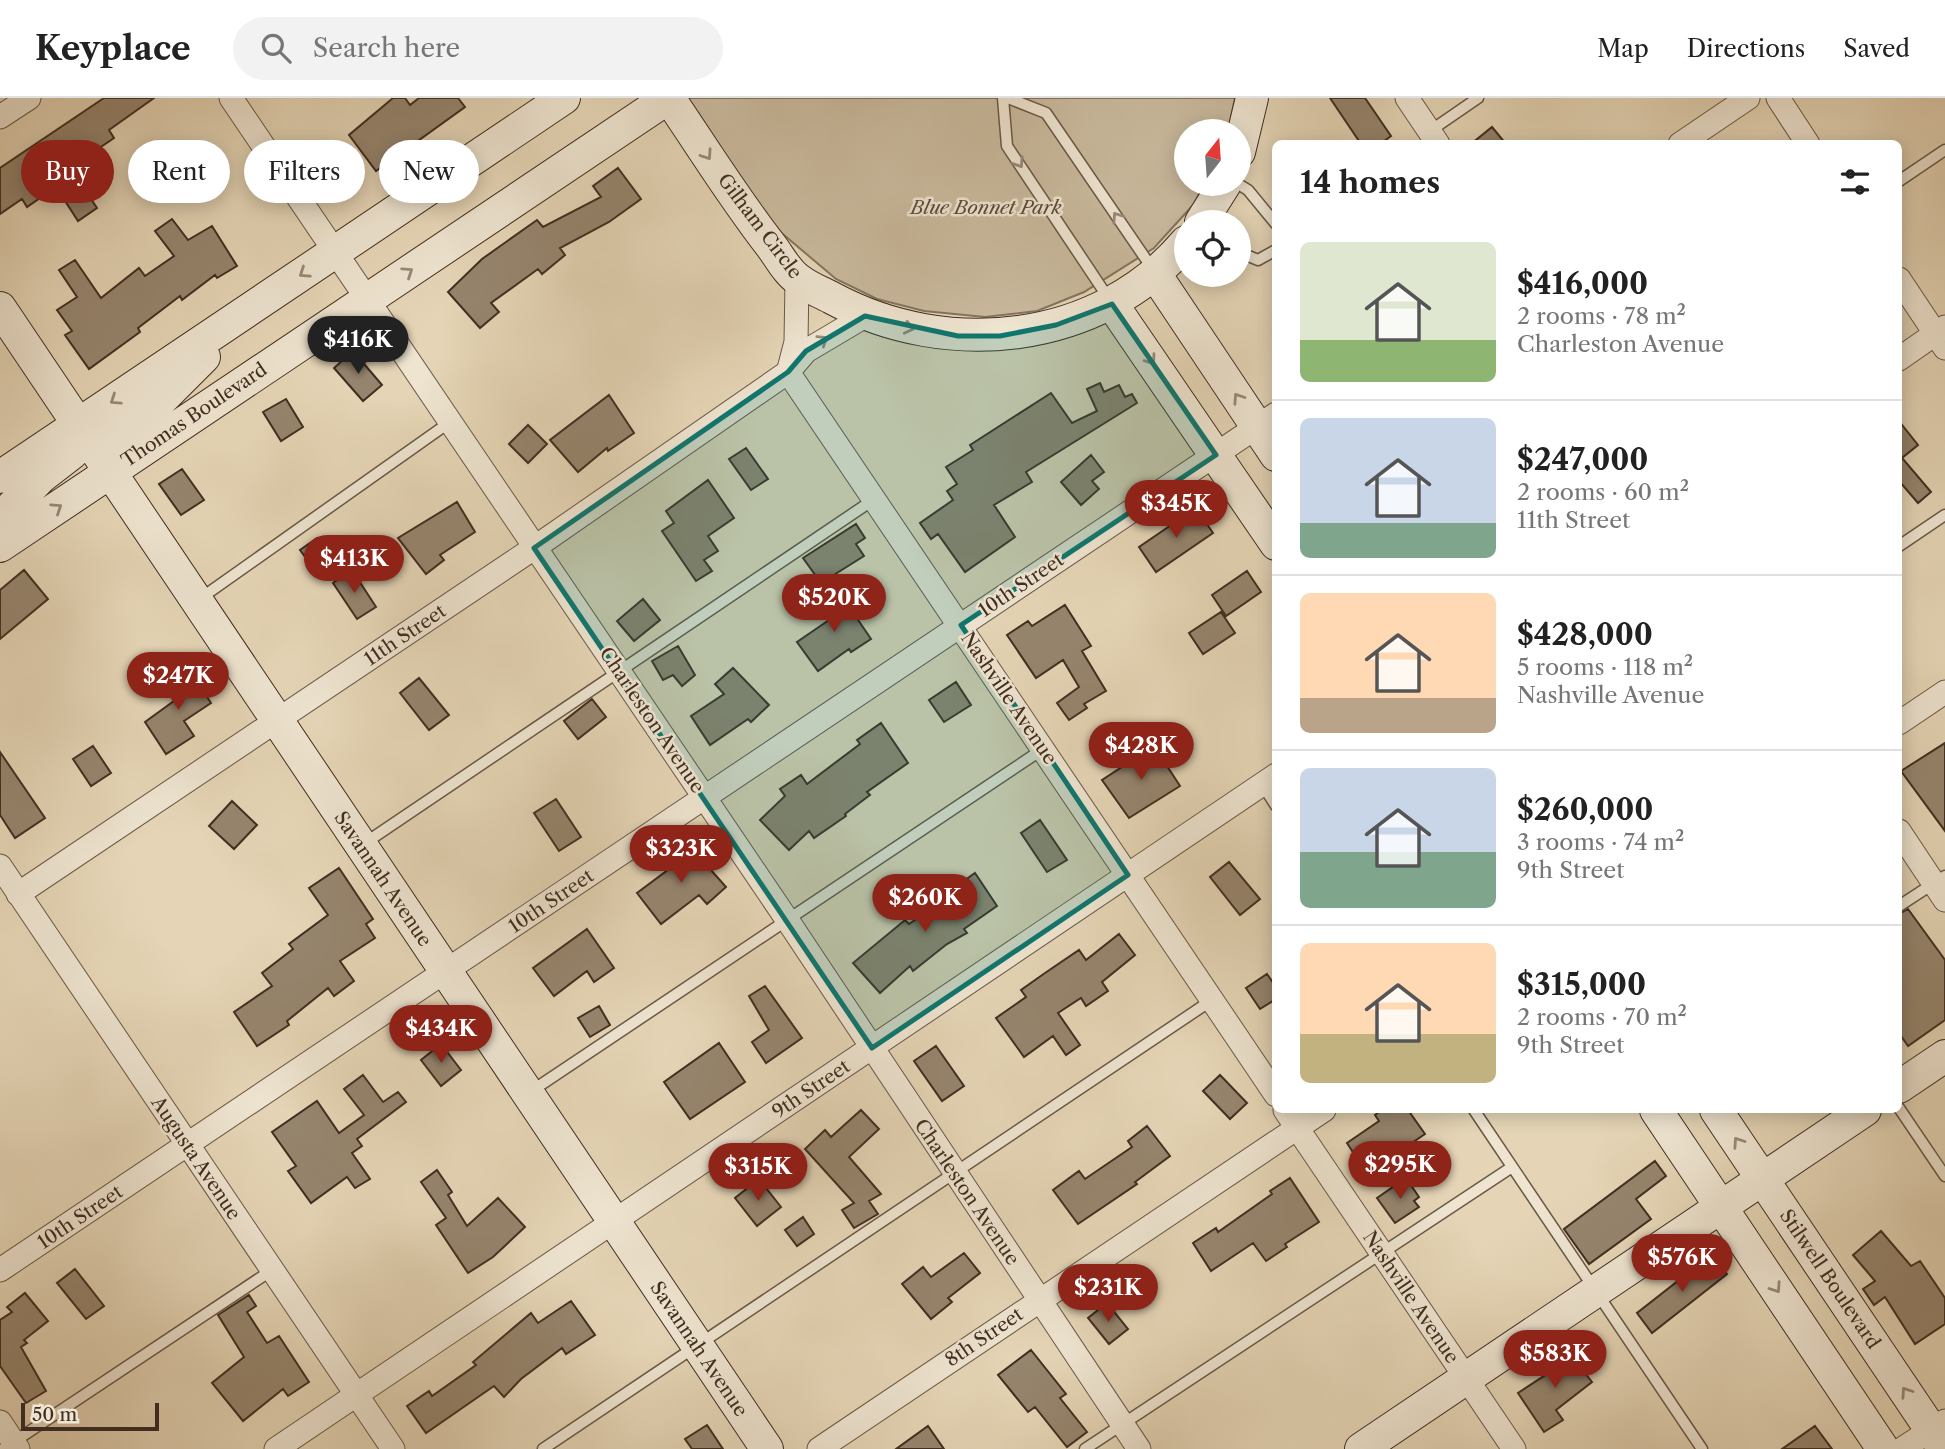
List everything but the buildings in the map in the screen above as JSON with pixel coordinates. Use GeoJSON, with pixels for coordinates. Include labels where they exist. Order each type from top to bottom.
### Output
{"type":"FeatureCollection","features":[{"type":"Feature","properties":{"kind":"main road"},"geometry":{"type":"LineString","coordinates":[[0,477],[564,98]]}},
{"type":"Feature","properties":{"kind":"main road","name":"Gilham Circle"},"geometry":{"type":"LineString","coordinates":[[669,98],[754,223],[797,280],[865,316],[909,328],[957,336],[1000,336],[1056,325],[1112,304],[1155,274],[1174,254]]}},
{"type":"Feature","properties":{"kind":"main road","name":"Thomas Boulevard"},"geometry":{"type":"LineString","coordinates":[[0,546],[669,98]]}},
{"type":"Feature","properties":{"kind":"main road"},"geometry":{"type":"LineString","coordinates":[[1247,119],[1252,98]]}},
{"type":"Feature","properties":{"kind":"main road"},"geometry":{"type":"LineString","coordinates":[[1155,274],[1266,420],[1272,441]]}},
{"type":"Feature","properties":{"kind":"main road"},"geometry":{"type":"LineString","coordinates":[[1112,304],[1272,538]]}},
{"type":"Feature","properties":{"kind":"main road","name":"Savannah Avenue"},"geometry":{"type":"LineString","coordinates":[[0,308],[767,1449]]}},
{"type":"Feature","properties":{"kind":"main road"},"geometry":{"type":"LineString","coordinates":[[110,471],[113,439],[150,411],[206,355],[234,320]]}},
{"type":"Feature","properties":{"kind":"main road"},"geometry":{"type":"LineString","coordinates":[[0,519],[41,477],[72,453],[78,424]]}},
{"type":"Feature","properties":{"kind":"main road"},"geometry":{"type":"LineString","coordinates":[[1902,1085],[1945,1056]]}},
{"type":"Feature","properties":{"kind":"main road"},"geometry":{"type":"LineString","coordinates":[[1658,1113],[1884,1449]]}},
{"type":"Feature","properties":{"kind":"main road","name":"Stilwell Boulevard"},"geometry":{"type":"LineString","coordinates":[[1718,1113],[1940,1433]]}},
{"type":"Feature","properties":{"kind":"main road"},"geometry":{"type":"LineString","coordinates":[[1361,1449],[1860,1113]]}},
{"type":"Feature","properties":{"kind":"street"},"geometry":{"type":"LineString","coordinates":[[0,117],[29,98]]}},
{"type":"Feature","properties":{"kind":"street","name":"Charleston Avenue"},"geometry":{"type":"LineString","coordinates":[[232,98],[788,921],[1139,1449]]}},
{"type":"Feature","properties":{"kind":"street"},"geometry":{"type":"LineString","coordinates":[[1407,98],[1434,137]]}},
{"type":"Feature","properties":{"kind":"street"},"geometry":{"type":"LineString","coordinates":[[1686,140],[1748,98]]}},
{"type":"Feature","properties":{"kind":"street"},"geometry":{"type":"LineString","coordinates":[[1778,98],[1805,140]]}},
{"type":"Feature","properties":{"kind":"street"},"geometry":{"type":"LineString","coordinates":[[788,372],[796,342],[797,280]]}},
{"type":"Feature","properties":{"kind":"street"},"geometry":{"type":"LineString","coordinates":[[1902,283],[1942,336],[1902,357]]}},
{"type":"Feature","properties":{"kind":"street","name":"11th Street"},"geometry":{"type":"LineString","coordinates":[[18,894],[534,548],[788,372],[806,351],[865,316]]}},
{"type":"Feature","properties":{"kind":"street","name":"Nashville Avenue"},"geometry":{"type":"LineString","coordinates":[[788,372],[876,498],[1272,1089]]}},
{"type":"Feature","properties":{"kind":"street","name":"10th Street"},"geometry":{"type":"LineString","coordinates":[[0,1270],[1266,420]]}},
{"type":"Feature","properties":{"kind":"street"},"geometry":{"type":"LineString","coordinates":[[1902,721],[1945,692]]}},
{"type":"Feature","properties":{"kind":"street","name":"9th Street"},"geometry":{"type":"LineString","coordinates":[[276,1449],[1269,779]]}},
{"type":"Feature","properties":{"kind":"street"},"geometry":{"type":"LineString","coordinates":[[1902,835],[1941,886]]}},
{"type":"Feature","properties":{"kind":"street","name":"Augusta Avenue"},"geometry":{"type":"LineString","coordinates":[[0,866],[393,1449]]}},
{"type":"Feature","properties":{"kind":"street","name":"8th Street"},"geometry":{"type":"LineString","coordinates":[[819,1449],[1039,1300],[1291,1118],[1312,1113]]}},
{"type":"Feature","properties":{"kind":"street","name":"Nashville Avenue"},"geometry":{"type":"LineString","coordinates":[[1291,1118],[1514,1449]]}},
{"type":"Feature","properties":{"kind":"street"},"geometry":{"type":"LineString","coordinates":[[0,1422],[11,1447]]}},
{"type":"Feature","properties":{"kind":"street"},"geometry":{"type":"LineString","coordinates":[[1902,1449],[1940,1433]]}},
{"type":"Feature","properties":{"kind":"lane"},"geometry":{"type":"LineString","coordinates":[[1112,304],[1007,146],[1005,98],[1046,113],[1155,274]]}},
{"type":"Feature","properties":{"kind":"lane"},"geometry":{"type":"LineString","coordinates":[[1434,137],[1478,98]]}},
{"type":"Feature","properties":{"kind":"lane"},"geometry":{"type":"LineString","coordinates":[[1902,179],[1945,150]]}},
{"type":"Feature","properties":{"kind":"lane"},"geometry":{"type":"LineString","coordinates":[[1251,194],[1272,219]]}},
{"type":"Feature","properties":{"kind":"lane"},"geometry":{"type":"LineString","coordinates":[[1251,257],[1258,260],[1272,252]]}},
{"type":"Feature","properties":{"kind":"lane"},"geometry":{"type":"LineString","coordinates":[[197,601],[450,422]]}},
{"type":"Feature","properties":{"kind":"lane"},"geometry":{"type":"LineString","coordinates":[[361,846],[876,498]]}},
{"type":"Feature","properties":{"kind":"lane"},"geometry":{"type":"LineString","coordinates":[[1902,544],[1945,515]]}},
{"type":"Feature","properties":{"kind":"lane"},"geometry":{"type":"LineString","coordinates":[[527,1094],[1043,749]]}},
{"type":"Feature","properties":{"kind":"lane"},"geometry":{"type":"LineString","coordinates":[[1902,905],[1941,886]]}},
{"type":"Feature","properties":{"kind":"lane"},"geometry":{"type":"LineString","coordinates":[[543,1449],[1212,1000]]}},
{"type":"Feature","properties":{"kind":"lane"},"geometry":{"type":"LineString","coordinates":[[1902,1112],[1945,1177]]}},
{"type":"Feature","properties":{"kind":"lane"},"geometry":{"type":"LineString","coordinates":[[1476,1113],[1702,1449]]}},
{"type":"Feature","properties":{"kind":"lane"},"geometry":{"type":"LineString","coordinates":[[1085,1449],[1512,1167]]}},
{"type":"Feature","properties":{"kind":"lane"},"geometry":{"type":"LineString","coordinates":[[11,1447],[272,1270]]}},
{"type":"Feature","properties":{"kind":"highlighted area"},"geometry":{"type":"Polygon","coordinates":[[[1112,304],[1216,455],[961,625],[1128,875],[872,1048],[534,548],[788,372],[806,351],[865,316],[958,336],[1000,336],[1056,325],[1112,304]]]}},
{"type":"Feature","properties":{"kind":"green space","name":"Blue Bonnet Park"},"geometry":{"type":"Polygon","coordinates":[[[687,98],[1235,98],[1231,119],[1174,119],[1174,196],[1198,196],[1189,210],[1174,210],[1174,226],[1154,248],[1084,292],[1037,311],[985,317],[924,311],[877,299],[836,279],[765,219],[687,98]]]}}]}
